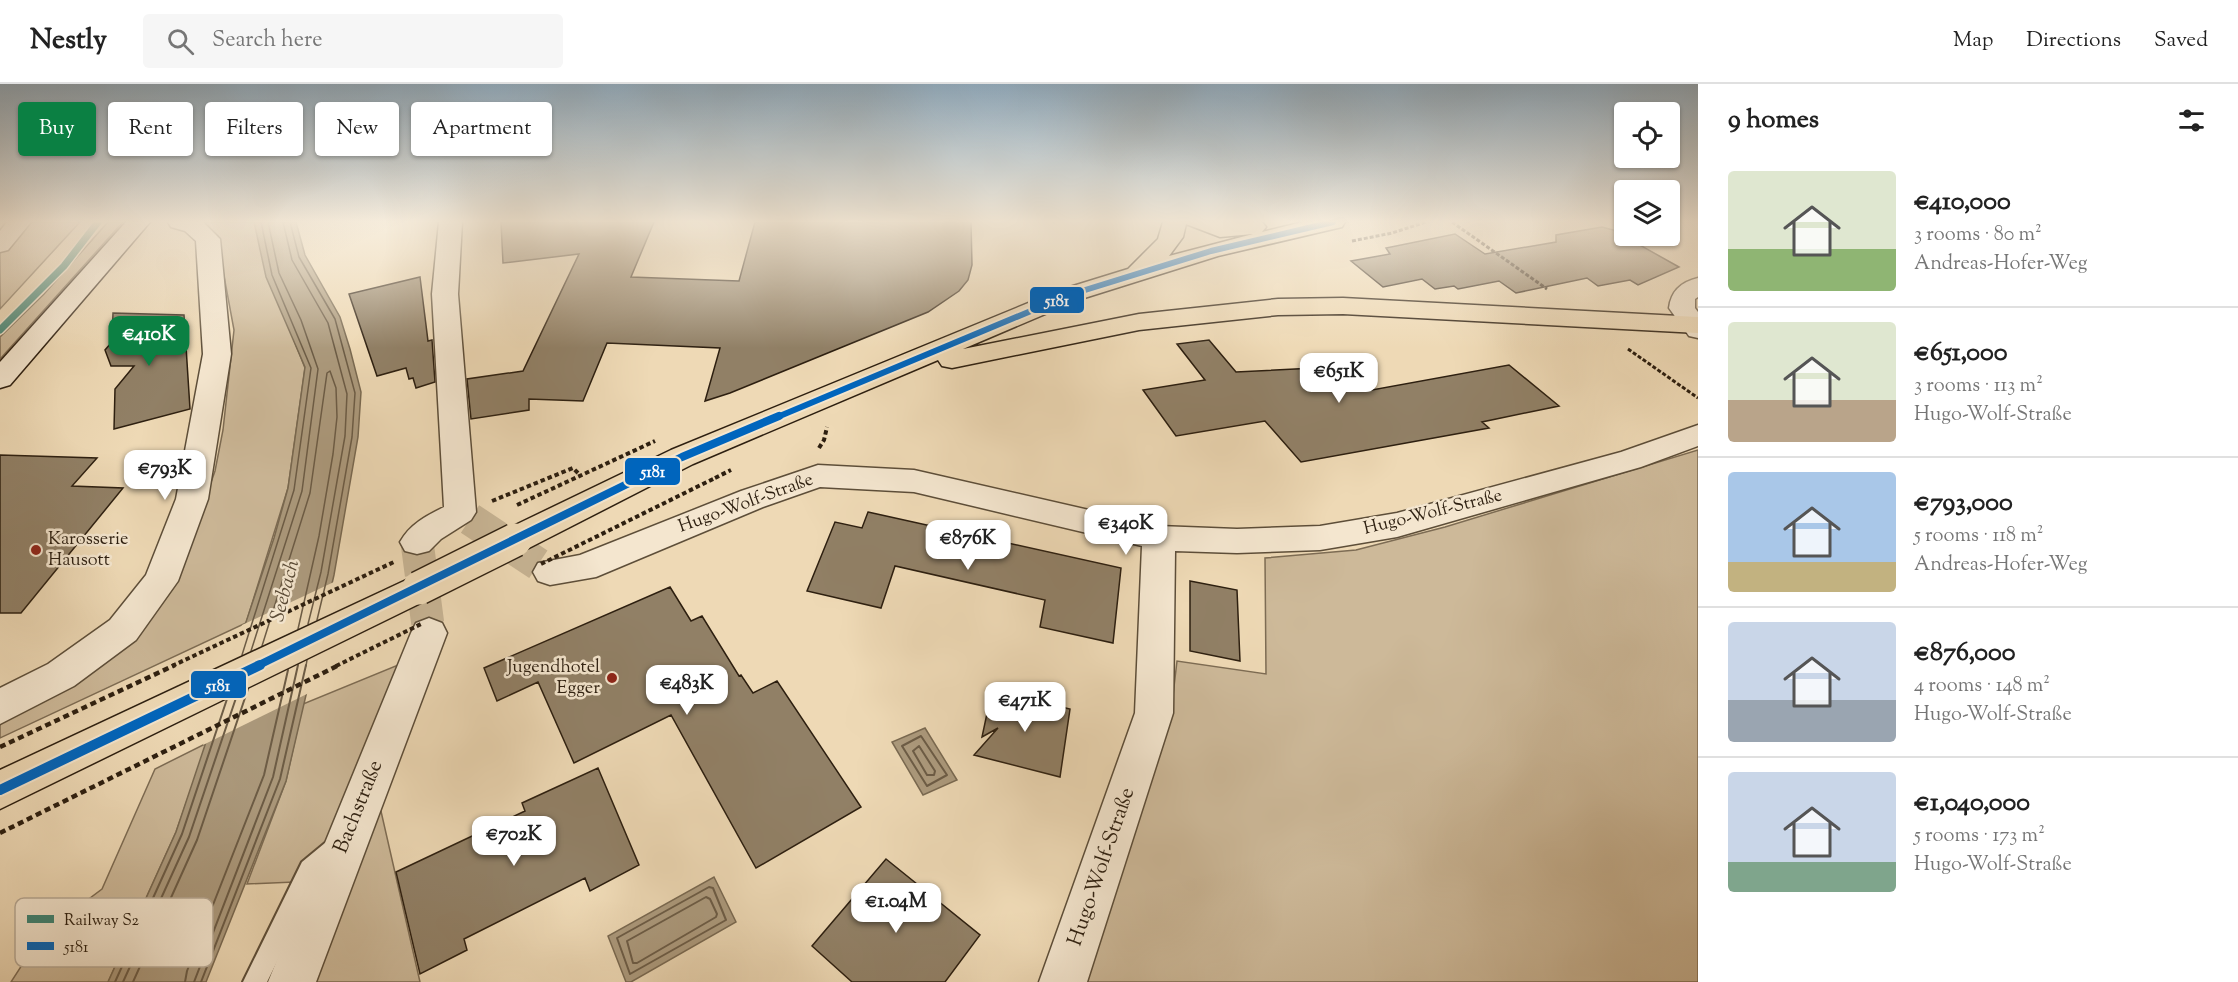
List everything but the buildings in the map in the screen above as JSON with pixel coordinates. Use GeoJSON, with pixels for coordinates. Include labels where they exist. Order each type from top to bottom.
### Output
{"type":"FeatureCollection","features":[{"type":"Feature","properties":{"kind":"main road"},"geometry":{"type":"LineString","coordinates":[[1135,274],[1146,264]]}},
{"type":"Feature","properties":{"kind":"main road"},"geometry":{"type":"LineString","coordinates":[[0,790],[682,457],[1069,296],[1168,264]]}},
{"type":"Feature","properties":{"kind":"main road"},"geometry":{"type":"LineString","coordinates":[[877,375],[1139,322],[1278,308],[1343,306],[1432,310],[1696,327]]}},
{"type":"Feature","properties":{"kind":"street"},"geometry":{"type":"LineString","coordinates":[[0,379],[102,264]]}},
{"type":"Feature","properties":{"kind":"street"},"geometry":{"type":"LineString","coordinates":[[0,707],[61,675],[123,630],[161,581],[192,499],[218,354],[210,264]]}},
{"type":"Feature","properties":{"kind":"street"},"geometry":{"type":"LineString","coordinates":[[407,551],[429,530],[465,515],[445,294],[448,264]]}},
{"type":"Feature","properties":{"kind":"street"},"geometry":{"type":"LineString","coordinates":[[1696,327],[1682,308],[1683,296],[1698,285]]}},
{"type":"Feature","properties":{"kind":"street","name":"Hugo-Wolf-Straße"},"geometry":{"type":"LineString","coordinates":[[542,570],[584,568],[752,499],[818,476],[914,482],[1159,538],[1237,541],[1320,537],[1397,525],[1630,460],[1698,435]]}},
{"type":"Feature","properties":{"kind":"street","name":"Hugo-Wolf-Straße"},"geometry":{"type":"LineString","coordinates":[[1062,982],[1154,713],[1159,538]]}},
{"type":"Feature","properties":{"kind":"street","name":"Bachstraße"},"geometry":{"type":"LineString","coordinates":[[292,982],[428,627]]}},
{"type":"Feature","properties":{"kind":"lane"},"geometry":{"type":"LineString","coordinates":[[255,982],[310,870],[346,840]]}},
{"type":"Feature","properties":{"kind":"path"},"geometry":{"type":"LineString","coordinates":[[516,505],[655,441]]}},
{"type":"Feature","properties":{"kind":"path"},"geometry":{"type":"LineString","coordinates":[[515,493],[573,468],[580,475]]}},
{"type":"Feature","properties":{"kind":"path"},"geometry":{"type":"LineString","coordinates":[[542,570],[715,478]]}},
{"type":"Feature","properties":{"kind":"path"},"geometry":{"type":"LineString","coordinates":[[0,747],[407,551]]}},
{"type":"Feature","properties":{"kind":"path"},"geometry":{"type":"LineString","coordinates":[[0,833],[428,627]]}},
{"type":"Feature","properties":{"kind":"shaded area"},"geometry":{"type":"Polygon","coordinates":[[[0,264],[41,264],[0,309],[0,264]]]}},
{"type":"Feature","properties":{"kind":"shaded area"},"geometry":{"type":"Polygon","coordinates":[[[71,264],[85,264],[0,359],[0,337],[71,264]]]}},
{"type":"Feature","properties":{"kind":"shaded area"},"geometry":{"type":"Polygon","coordinates":[[[268,264],[305,368],[288,488],[246,623],[0,738],[0,720],[181,567],[215,471],[223,430],[234,330],[222,265],[268,264]]]}},
{"type":"Feature","properties":{"kind":"shaded area"},"geometry":{"type":"Polygon","coordinates":[[[1698,450],[1698,982],[1075,982],[1170,721],[1177,661],[1266,674],[1265,558],[1356,550],[1445,527],[1698,450]]]}},
{"type":"Feature","properties":{"kind":"shaded area"},"geometry":{"type":"Polygon","coordinates":[[[420,656],[375,785],[420,982],[305,982],[341,880],[247,884],[286,781],[303,704],[420,656]]]}},
{"type":"Feature","properties":{"kind":"shaded area"},"geometry":{"type":"Polygon","coordinates":[[[207,743],[176,832],[146,898],[90,898],[102,889],[155,769],[207,743]]]}},
{"type":"Feature","properties":{"kind":"shaded area"},"geometry":{"type":"Polygon","coordinates":[[[21,967],[115,967],[108,982],[11,982],[21,967]]]}},
{"type":"Feature","properties":{"kind":"water","name":"Seebach"},"geometry":{"type":"Polygon","coordinates":[[[263,264],[310,264],[340,317],[350,349],[361,392],[358,437],[334,575],[286,781],[213,964],[213,898],[146,898],[176,832],[274,538],[288,488],[305,367],[266,277],[263,264]]]}},
{"type":"Feature","properties":{"kind":"water"},"geometry":{"type":"Polygon","coordinates":[[[925,728],[957,780],[923,795],[892,742],[925,728]]]}},
{"type":"Feature","properties":{"kind":"water"},"geometry":{"type":"Polygon","coordinates":[[[714,877],[736,922],[631,982],[626,982],[608,936],[714,877]]]}},
{"type":"Feature","properties":{"kind":"water","name":"Seebach"},"geometry":{"type":"Polygon","coordinates":[[[115,967],[212,967],[206,982],[108,982],[115,967]]]}},
{"type":"Feature","properties":{"kind":"pier"},"geometry":{"type":"Polygon","coordinates":[[[336,581],[309,693],[203,745],[242,625],[336,581]]]}},
{"type":"Feature","properties":{"kind":"tunnel"},"geometry":{"type":"LineString","coordinates":[[470,519],[550,572]]}},
{"type":"Feature","properties":{"kind":"tunnel"},"geometry":{"type":"LineString","coordinates":[[417,542],[429,633]]}},
{"type":"Feature","properties":{"kind":"rail line","name":"S2"},"geometry":{"type":"LineString","coordinates":[[0,330],[66,264]]}},
{"type":"Feature","properties":{"kind":"transit line","name":"5181"},"geometry":{"type":"LineString","coordinates":[[0,790],[419,588],[682,457],[1069,295],[1169,264]]}},
{"type":"Feature","properties":{"kind":"place","name":"Karosserie Hausott"},"geometry":{"type":"Point","coordinates":[36,550]}},
{"type":"Feature","properties":{"kind":"place","name":"Jugendhotel Egger"},"geometry":{"type":"Point","coordinates":[612,678]}}]}
